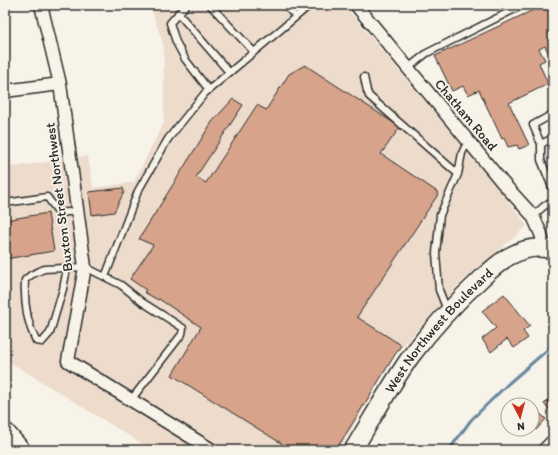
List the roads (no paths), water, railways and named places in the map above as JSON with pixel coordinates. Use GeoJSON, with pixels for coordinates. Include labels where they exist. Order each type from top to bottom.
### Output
{"type":"FeatureCollection","features":[{"type":"Feature","properties":{"kind":"main road","name":"West Northwest Boulevard"},"geometry":{"type":"LineString","coordinates":[[353,450],[411,357],[447,312],[495,266],[510,255],[526,249],[549,249]]}},
{"type":"Feature","properties":{"kind":"main road"},"geometry":{"type":"LineString","coordinates":[[5,432],[20,450]]}},
{"type":"Feature","properties":{"kind":"street","name":"Buxton Street Northwest"},"geometry":{"type":"LineString","coordinates":[[41,5],[60,84],[85,267],[68,361],[212,450]]}},
{"type":"Feature","properties":{"kind":"street","name":"Chatham Road"},"geometry":{"type":"LineString","coordinates":[[356,5],[468,141],[533,216],[549,249]]}},
{"type":"Feature","properties":{"kind":"street"},"geometry":{"type":"LineString","coordinates":[[5,91],[60,84]]}},
{"type":"Feature","properties":{"kind":"street"},"geometry":{"type":"LineString","coordinates":[[544,450],[553,441]]}},
{"type":"Feature","properties":{"kind":"lane"},"geometry":{"type":"LineString","coordinates":[[186,5],[170,23],[176,42],[185,59],[209,90]]}},
{"type":"Feature","properties":{"kind":"lane"},"geometry":{"type":"LineString","coordinates":[[210,5],[254,52]]}},
{"type":"Feature","properties":{"kind":"lane"},"geometry":{"type":"LineString","coordinates":[[285,5],[296,17]]}},
{"type":"Feature","properties":{"kind":"lane"},"geometry":{"type":"LineString","coordinates":[[105,277],[138,192],[168,139],[209,90],[310,5]]}},
{"type":"Feature","properties":{"kind":"lane"},"geometry":{"type":"LineString","coordinates":[[408,68],[427,53],[523,5]]}},
{"type":"Feature","properties":{"kind":"lane"},"geometry":{"type":"LineString","coordinates":[[178,14],[229,72]]}},
{"type":"Feature","properties":{"kind":"lane"},"geometry":{"type":"LineString","coordinates":[[364,76],[369,96],[458,174]]}},
{"type":"Feature","properties":{"kind":"lane"},"geometry":{"type":"LineString","coordinates":[[553,114],[532,125],[541,144],[541,160],[553,190]]}},
{"type":"Feature","properties":{"kind":"lane"},"geometry":{"type":"LineString","coordinates":[[541,144],[553,138]]}},
{"type":"Feature","properties":{"kind":"lane"},"geometry":{"type":"LineString","coordinates":[[447,312],[439,290],[436,254],[440,215],[458,174],[462,153],[468,141]]}},
{"type":"Feature","properties":{"kind":"lane"},"geometry":{"type":"LineString","coordinates":[[5,203],[47,197],[59,213],[78,211]]}},
{"type":"Feature","properties":{"kind":"lane"},"geometry":{"type":"LineString","coordinates":[[533,216],[553,200]]}},
{"type":"Feature","properties":{"kind":"lane"},"geometry":{"type":"LineString","coordinates":[[67,268],[63,289],[50,333],[42,342],[36,341],[32,332],[25,295],[25,280],[31,275],[44,269],[85,267],[122,286],[142,302],[183,328],[182,334],[131,400]]}},
{"type":"Feature","properties":{"kind":"waterway"},"geometry":{"type":"LineString","coordinates":[[449,450],[471,420],[509,383],[553,345]]}}]}
